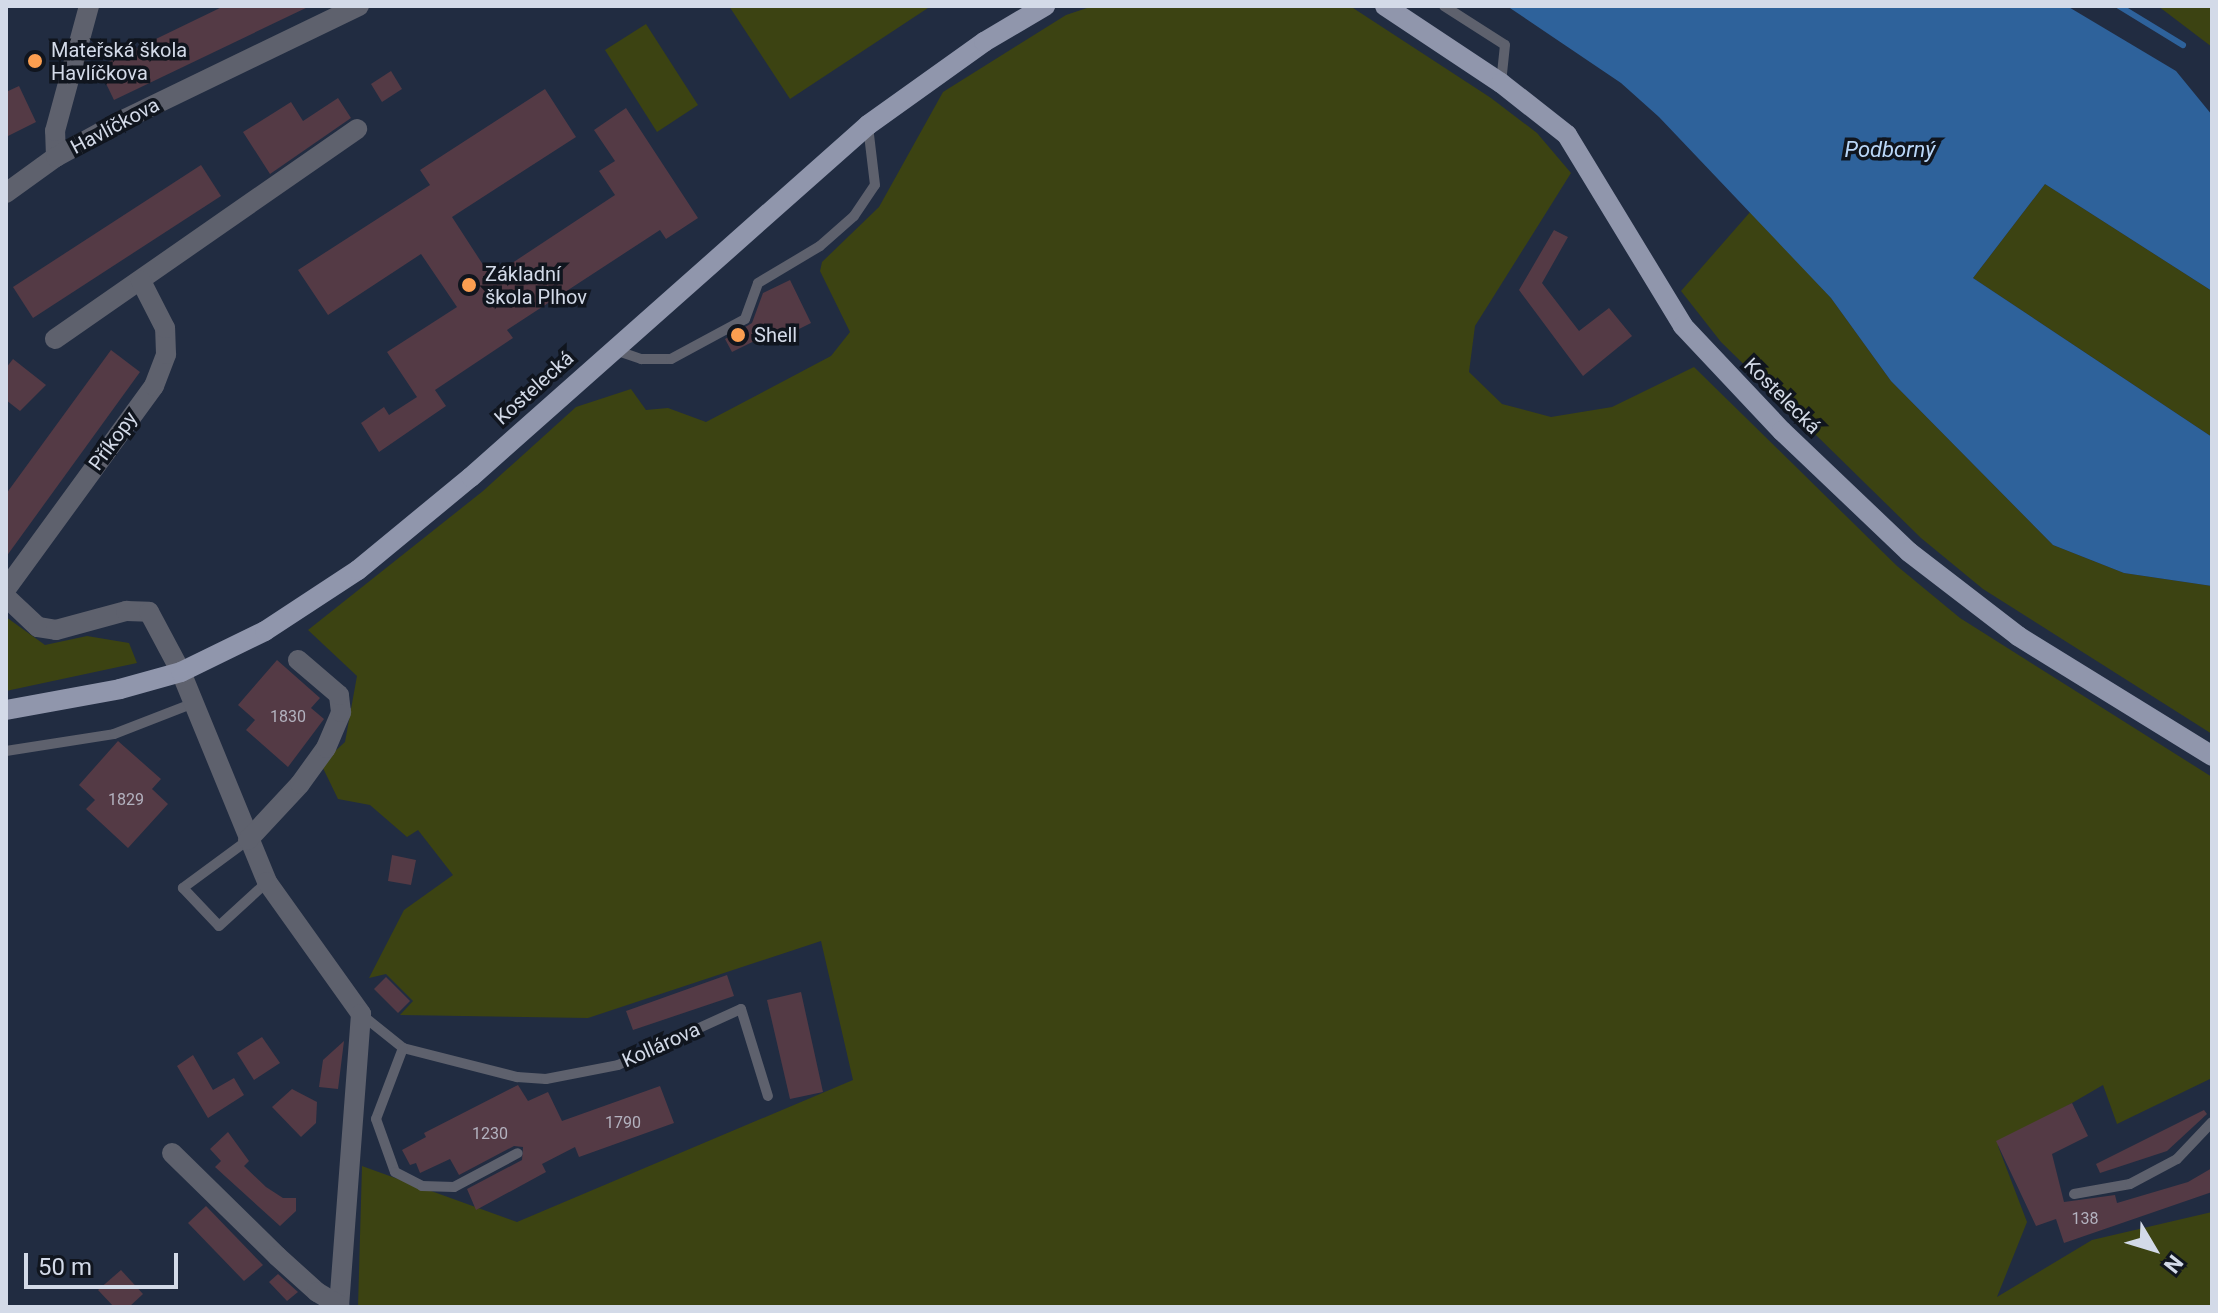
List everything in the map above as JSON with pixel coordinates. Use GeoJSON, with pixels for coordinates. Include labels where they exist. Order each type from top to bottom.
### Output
{"type":"FeatureCollection","features":[{"type":"Feature","properties":{"kind":"main road","name":"Kostelecká"},"geometry":{"type":"LineString","coordinates":[[6,710],[120,689],[181,672],[265,631],[358,570],[868,125],[971,51],[1045,6]]}},
{"type":"Feature","properties":{"kind":"main road","name":"Kostelecká"},"geometry":{"type":"LineString","coordinates":[[1385,6],[1501,83],[1578,149],[1646,273],[1707,355],[1909,552],[2018,636],[2212,756]]}},
{"type":"Feature","properties":{"kind":"street"},"geometry":{"type":"LineString","coordinates":[[56,157],[55,131],[89,6]]}},
{"type":"Feature","properties":{"kind":"street","name":"Havlíčkova"},"geometry":{"type":"LineString","coordinates":[[6,193],[56,157],[359,6]]}},
{"type":"Feature","properties":{"kind":"street"},"geometry":{"type":"LineString","coordinates":[[55,339],[357,129]]}},
{"type":"Feature","properties":{"kind":"street","name":"Příkopy"},"geometry":{"type":"LineString","coordinates":[[6,589],[154,386],[166,354],[165,328],[141,281]]}},
{"type":"Feature","properties":{"kind":"street","name":"Kollárova"},"geometry":{"type":"LineString","coordinates":[[6,597],[38,627],[56,630],[126,611],[149,612],[181,672],[267,882],[361,1014]]}},
{"type":"Feature","properties":{"kind":"street"},"geometry":{"type":"LineString","coordinates":[[248,840],[300,784],[326,748],[341,712],[339,695],[298,660]]}},
{"type":"Feature","properties":{"kind":"street"},"geometry":{"type":"LineString","coordinates":[[172,1153],[277,1256],[317,1292],[339,1306],[361,1014]]}},
{"type":"Feature","properties":{"kind":"lane"},"geometry":{"type":"LineString","coordinates":[[1444,6],[1505,45],[1501,83]]}},
{"type":"Feature","properties":{"kind":"lane"},"geometry":{"type":"LineString","coordinates":[[614,349],[641,359],[671,359],[745,319],[758,283],[820,246],[854,216],[875,185],[868,125]]}},
{"type":"Feature","properties":{"kind":"lane"},"geometry":{"type":"LineString","coordinates":[[6,751],[114,734],[194,703]]}},
{"type":"Feature","properties":{"kind":"lane"},"geometry":{"type":"LineString","coordinates":[[248,840],[183,888],[219,926],[267,882]]}},
{"type":"Feature","properties":{"kind":"lane","name":"Kollárova"},"geometry":{"type":"LineString","coordinates":[[361,1014],[403,1048],[517,1077],[546,1079],[618,1065],[741,1009],[768,1096]]}},
{"type":"Feature","properties":{"kind":"lane"},"geometry":{"type":"LineString","coordinates":[[403,1048],[376,1119],[395,1172],[422,1186],[454,1187],[518,1153]]}},
{"type":"Feature","properties":{"kind":"lane"},"geometry":{"type":"LineString","coordinates":[[2074,1194],[2130,1184],[2177,1159],[2212,1122]]}},
{"type":"Feature","properties":{"kind":"green space"},"geometry":{"type":"Polygon","coordinates":[[[729,6],[931,6],[790,99],[729,6]]]}},
{"type":"Feature","properties":{"kind":"green space"},"geometry":{"type":"Polygon","coordinates":[[[1093,6],[1350,6],[1491,98],[1537,133],[1571,173],[1475,326],[1469,372],[1502,404],[1551,417],[1612,407],[1694,367],[1897,566],[1960,618],[2212,777],[2212,1078],[2117,1124],[2103,1085],[1998,1146],[2027,1222],[1997,1297],[2092,1240],[2212,1212],[2212,1307],[358,1307],[362,1166],[517,1222],[853,1080],[821,941],[588,1018],[400,1015],[413,1001],[386,974],[369,978],[404,910],[453,875],[418,830],[407,837],[370,805],[338,799],[321,764],[345,742],[357,676],[308,630],[483,491],[576,407],[631,389],[646,410],[668,408],[706,422],[831,356],[850,332],[820,271],[822,262],[879,207],[943,92],[1066,15],[1093,6]]]}},
{"type":"Feature","properties":{"kind":"green space"},"geometry":{"type":"Polygon","coordinates":[[[2158,6],[2212,6],[2212,47],[2158,6]]]}},
{"type":"Feature","properties":{"kind":"green space"},"geometry":{"type":"Polygon","coordinates":[[[646,24],[698,105],[657,132],[605,50],[646,24]]]}},
{"type":"Feature","properties":{"kind":"green space"},"geometry":{"type":"Polygon","coordinates":[[[2045,184],[2212,291],[2212,437],[1973,278],[2045,184]]]}},
{"type":"Feature","properties":{"kind":"green space"},"geometry":{"type":"Polygon","coordinates":[[[1751,211],[1831,298],[1891,381],[2053,545],[2124,573],[2212,586],[2212,734],[1983,589],[1921,538],[1721,342],[1681,291],[1751,211]]]}},
{"type":"Feature","properties":{"kind":"green space"},"geometry":{"type":"Polygon","coordinates":[[[6,617],[45,645],[87,636],[129,643],[137,663],[6,691],[6,617]]]}},
{"type":"Feature","properties":{"kind":"water","name":"Podborný"},"geometry":{"type":"Polygon","coordinates":[[[1507,6],[2067,6],[2176,71],[2212,115],[2212,291],[2045,184],[1973,278],[2212,437],[2212,586],[2124,573],[2053,545],[1891,381],[1831,298],[1659,117],[1621,83],[1507,6]]]}},
{"type":"Feature","properties":{"kind":"building"},"geometry":{"type":"Polygon","coordinates":[[[224,6],[310,6],[114,100],[98,67],[224,6]]]}},
{"type":"Feature","properties":{"kind":"building"},"geometry":{"type":"Polygon","coordinates":[[[391,71],[402,89],[382,102],[371,84],[391,71]]]}},
{"type":"Feature","properties":{"kind":"building"},"geometry":{"type":"Polygon","coordinates":[[[19,86],[36,122],[6,137],[6,92],[19,86]]]}},
{"type":"Feature","properties":{"kind":"building"},"geometry":{"type":"Polygon","coordinates":[[[545,89],[576,137],[452,217],[491,277],[615,195],[599,171],[615,161],[594,130],[626,108],[698,218],[666,239],[660,230],[507,330],[513,338],[435,390],[446,406],[379,452],[361,423],[384,407],[389,415],[417,397],[387,352],[457,307],[421,254],[328,315],[298,270],[430,185],[420,170],[545,89]]]}},
{"type":"Feature","properties":{"kind":"building"},"geometry":{"type":"Polygon","coordinates":[[[338,98],[351,118],[270,174],[243,132],[291,102],[303,121],[338,98]]]}},
{"type":"Feature","properties":{"kind":"building"},"geometry":{"type":"Polygon","coordinates":[[[201,165],[221,196],[33,318],[13,287],[201,165]]]}},
{"type":"Feature","properties":{"kind":"building"},"geometry":{"type":"Polygon","coordinates":[[[1554,230],[1568,237],[1542,283],[1579,331],[1609,308],[1632,336],[1583,376],[1519,290],[1554,230]]]}},
{"type":"Feature","properties":{"kind":"building"},"geometry":{"type":"Polygon","coordinates":[[[790,280],[811,323],[783,337],[779,329],[732,352],[725,339],[752,323],[763,293],[790,280]]]}},
{"type":"Feature","properties":{"kind":"building"},"geometry":{"type":"Polygon","coordinates":[[[111,350],[140,372],[6,557],[6,494],[111,350]]]}},
{"type":"Feature","properties":{"kind":"building"},"geometry":{"type":"Polygon","coordinates":[[[13,359],[46,385],[20,411],[6,400],[6,368],[13,359]]]}},
{"type":"Feature","properties":{"kind":"building"},"geometry":{"type":"Polygon","coordinates":[[[277,660],[320,698],[311,708],[324,719],[288,767],[246,730],[255,720],[238,705],[277,660]]]}},
{"type":"Feature","properties":{"kind":"building"},"geometry":{"type":"Polygon","coordinates":[[[118,741],[161,779],[152,789],[168,804],[128,848],[86,809],[95,800],[79,785],[118,741]]]}},
{"type":"Feature","properties":{"kind":"building"},"geometry":{"type":"Polygon","coordinates":[[[392,855],[416,860],[411,885],[388,881],[392,855]]]}},
{"type":"Feature","properties":{"kind":"building"},"geometry":{"type":"Polygon","coordinates":[[[727,975],[734,996],[633,1030],[626,1011],[727,975]]]}},
{"type":"Feature","properties":{"kind":"building"},"geometry":{"type":"Polygon","coordinates":[[[386,977],[410,1001],[398,1013],[374,989],[386,977]]]}},
{"type":"Feature","properties":{"kind":"building"},"geometry":{"type":"Polygon","coordinates":[[[801,992],[823,1092],[790,1099],[767,1000],[801,992]]]}},
{"type":"Feature","properties":{"kind":"building"},"geometry":{"type":"Polygon","coordinates":[[[262,1037],[280,1063],[254,1080],[237,1053],[262,1037]]]}},
{"type":"Feature","properties":{"kind":"building"},"geometry":{"type":"Polygon","coordinates":[[[344,1041],[338,1089],[319,1087],[323,1060],[344,1041]]]}},
{"type":"Feature","properties":{"kind":"building"},"geometry":{"type":"Polygon","coordinates":[[[193,1055],[213,1090],[234,1078],[244,1095],[208,1118],[177,1066],[193,1055]]]}},
{"type":"Feature","properties":{"kind":"building"},"geometry":{"type":"Polygon","coordinates":[[[518,1085],[528,1101],[548,1092],[562,1121],[660,1086],[674,1123],[579,1157],[575,1147],[542,1164],[546,1172],[476,1210],[467,1189],[522,1160],[523,1147],[514,1146],[459,1175],[450,1159],[420,1173],[416,1163],[410,1165],[402,1150],[426,1137],[424,1133],[518,1085]]]}},
{"type":"Feature","properties":{"kind":"building"},"geometry":{"type":"Polygon","coordinates":[[[292,1089],[317,1102],[316,1123],[301,1137],[272,1107],[292,1089]]]}},
{"type":"Feature","properties":{"kind":"building"},"geometry":{"type":"Polygon","coordinates":[[[2072,1103],[2088,1136],[2052,1154],[2064,1202],[2115,1195],[2117,1203],[2188,1182],[2212,1168],[2212,1192],[2064,1243],[2056,1219],[2036,1226],[1996,1141],[2072,1103]]]}},
{"type":"Feature","properties":{"kind":"building"},"geometry":{"type":"Polygon","coordinates":[[[2204,1110],[2207,1114],[2167,1151],[2100,1173],[2096,1164],[2204,1110]]]}},
{"type":"Feature","properties":{"kind":"building"},"geometry":{"type":"Polygon","coordinates":[[[228,1132],[249,1161],[244,1166],[283,1198],[296,1198],[296,1211],[280,1226],[215,1167],[221,1161],[210,1149],[228,1132]]]}},
{"type":"Feature","properties":{"kind":"building"},"geometry":{"type":"Polygon","coordinates":[[[206,1206],[263,1265],[244,1281],[188,1223],[206,1206]]]}},
{"type":"Feature","properties":{"kind":"building"},"geometry":{"type":"Polygon","coordinates":[[[121,1270],[143,1294],[129,1307],[114,1307],[98,1290],[121,1270]]]}},
{"type":"Feature","properties":{"kind":"building"},"geometry":{"type":"Polygon","coordinates":[[[278,1274],[298,1292],[287,1301],[269,1282],[278,1274]]]}},
{"type":"Feature","properties":{"kind":"waterway"},"geometry":{"type":"LineString","coordinates":[[2119,6],[2183,45]]}},
{"type":"Feature","properties":{"kind":"place","name":"Mateřská škola Havlíčkova"},"geometry":{"type":"Point","coordinates":[35,61]}},
{"type":"Feature","properties":{"kind":"place","name":"Základní škola Plhov"},"geometry":{"type":"Point","coordinates":[469,285]}},
{"type":"Feature","properties":{"kind":"place","name":"Shell"},"geometry":{"type":"Point","coordinates":[738,335]}}]}
